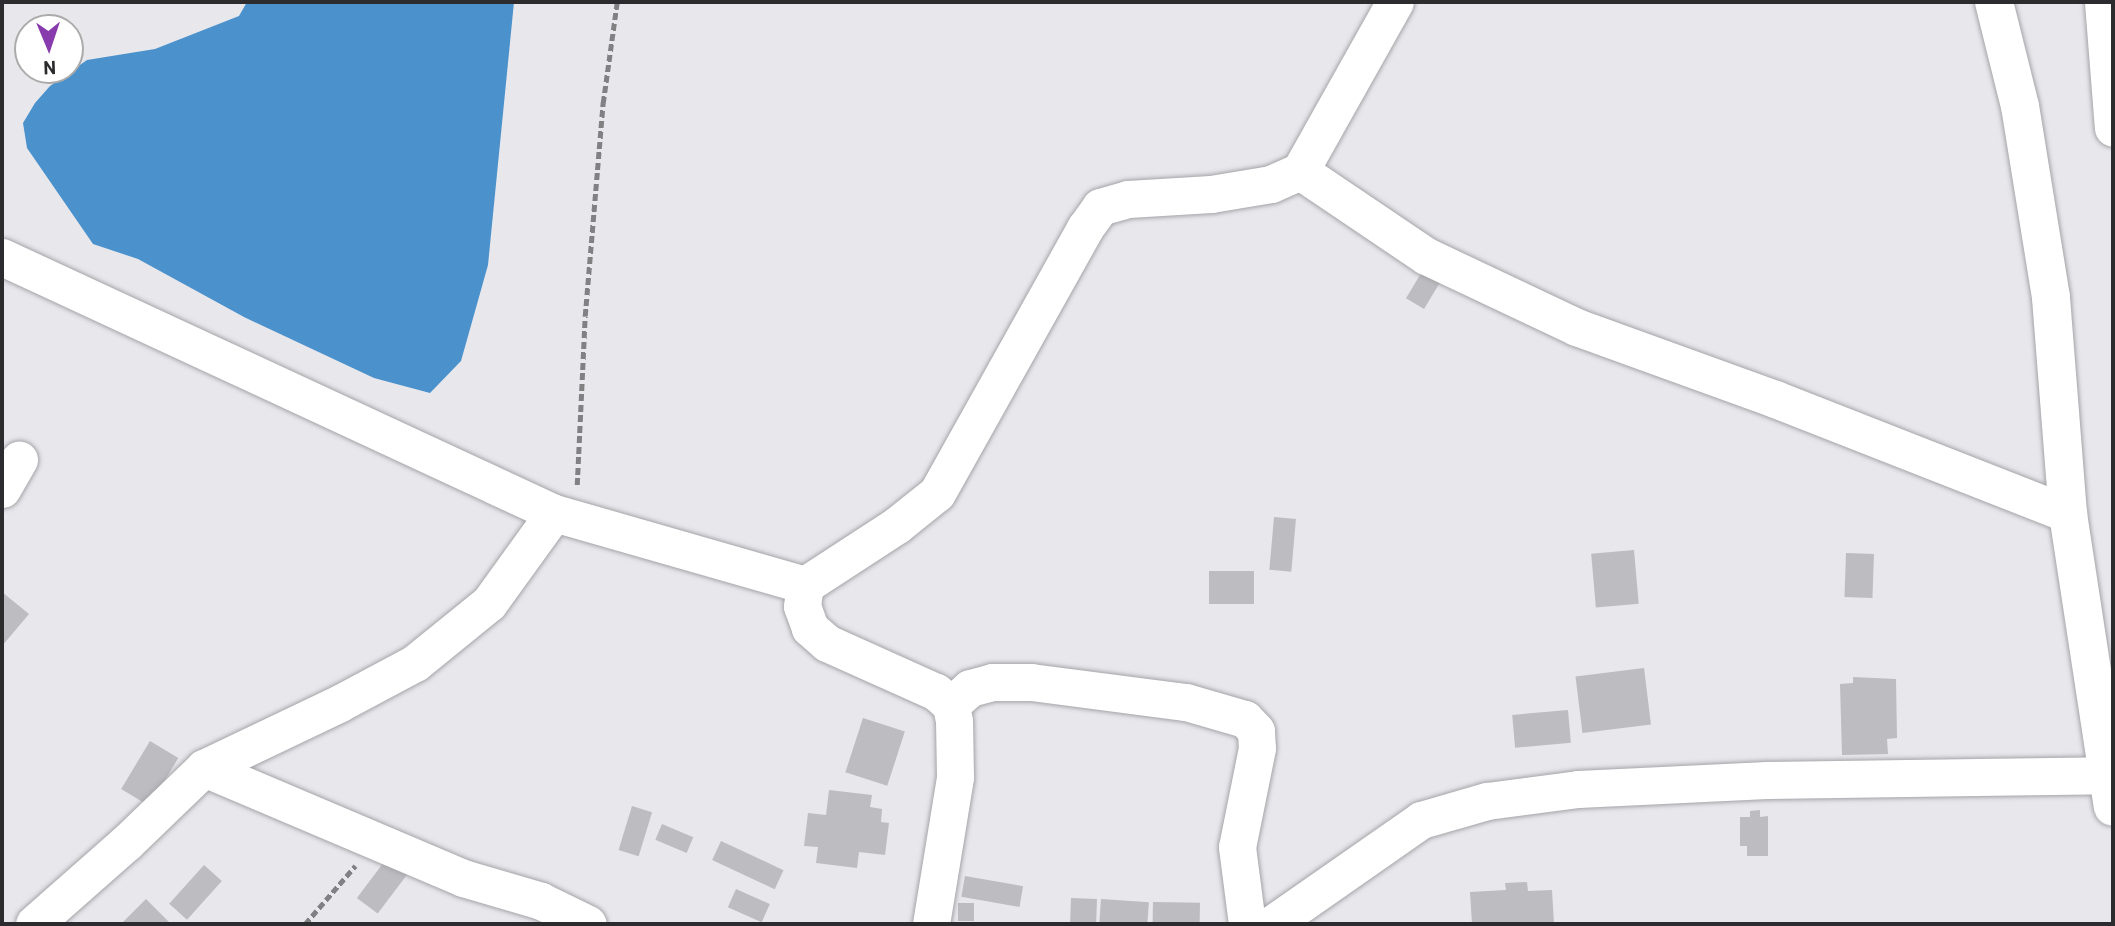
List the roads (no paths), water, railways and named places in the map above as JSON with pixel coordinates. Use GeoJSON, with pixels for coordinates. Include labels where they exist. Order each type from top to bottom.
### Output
{"type":"FeatureCollection","features":[{"type":"Feature","properties":{"kind":"street"},"geometry":{"type":"LineString","coordinates":[[2,257],[568,517],[805,584],[897,525],[937,493],[1085,228],[1100,207],[1128,199],[1211,194],[1272,184],[1300,171],[1395,2]]}},
{"type":"Feature","properties":{"kind":"street"},"geometry":{"type":"LineString","coordinates":[[1272,924],[1421,820],[1488,801],[1578,789],[1767,780],[2111,791],[2068,514],[2051,298],[2020,106],[1994,2]]}},
{"type":"Feature","properties":{"kind":"street"},"geometry":{"type":"LineString","coordinates":[[2103,2],[2113,128]]}},
{"type":"Feature","properties":{"kind":"street"},"geometry":{"type":"LineString","coordinates":[[1300,171],[1426,256],[1576,327],[1775,400],[2068,514]]}},
{"type":"Feature","properties":{"kind":"street"},"geometry":{"type":"LineString","coordinates":[[34,924],[126,843],[204,768],[340,703],[415,663],[489,603],[568,517]]}},
{"type":"Feature","properties":{"kind":"street"},"geometry":{"type":"LineString","coordinates":[[805,584],[802,606],[810,628],[827,643],[936,691],[951,705],[954,721],[955,777],[931,924]]}},
{"type":"Feature","properties":{"kind":"street"},"geometry":{"type":"LineString","coordinates":[[951,705],[970,688],[992,682],[1031,682],[1186,702],[1245,719],[1256,731],[1257,748],[1237,847],[1247,924]]}},
{"type":"Feature","properties":{"kind":"street"},"geometry":{"type":"LineString","coordinates":[[204,768],[376,842],[463,877],[541,901],[588,924]]}},
{"type":"Feature","properties":{"kind":"water"},"geometry":{"type":"Polygon","coordinates":[[[247,2],[514,2],[488,265],[461,361],[430,393],[374,378],[244,317],[138,259],[93,244],[27,148],[23,123],[35,103],[53,84],[84,84],[84,62],[87,60],[155,49],[239,16],[247,2]]]}}]}
